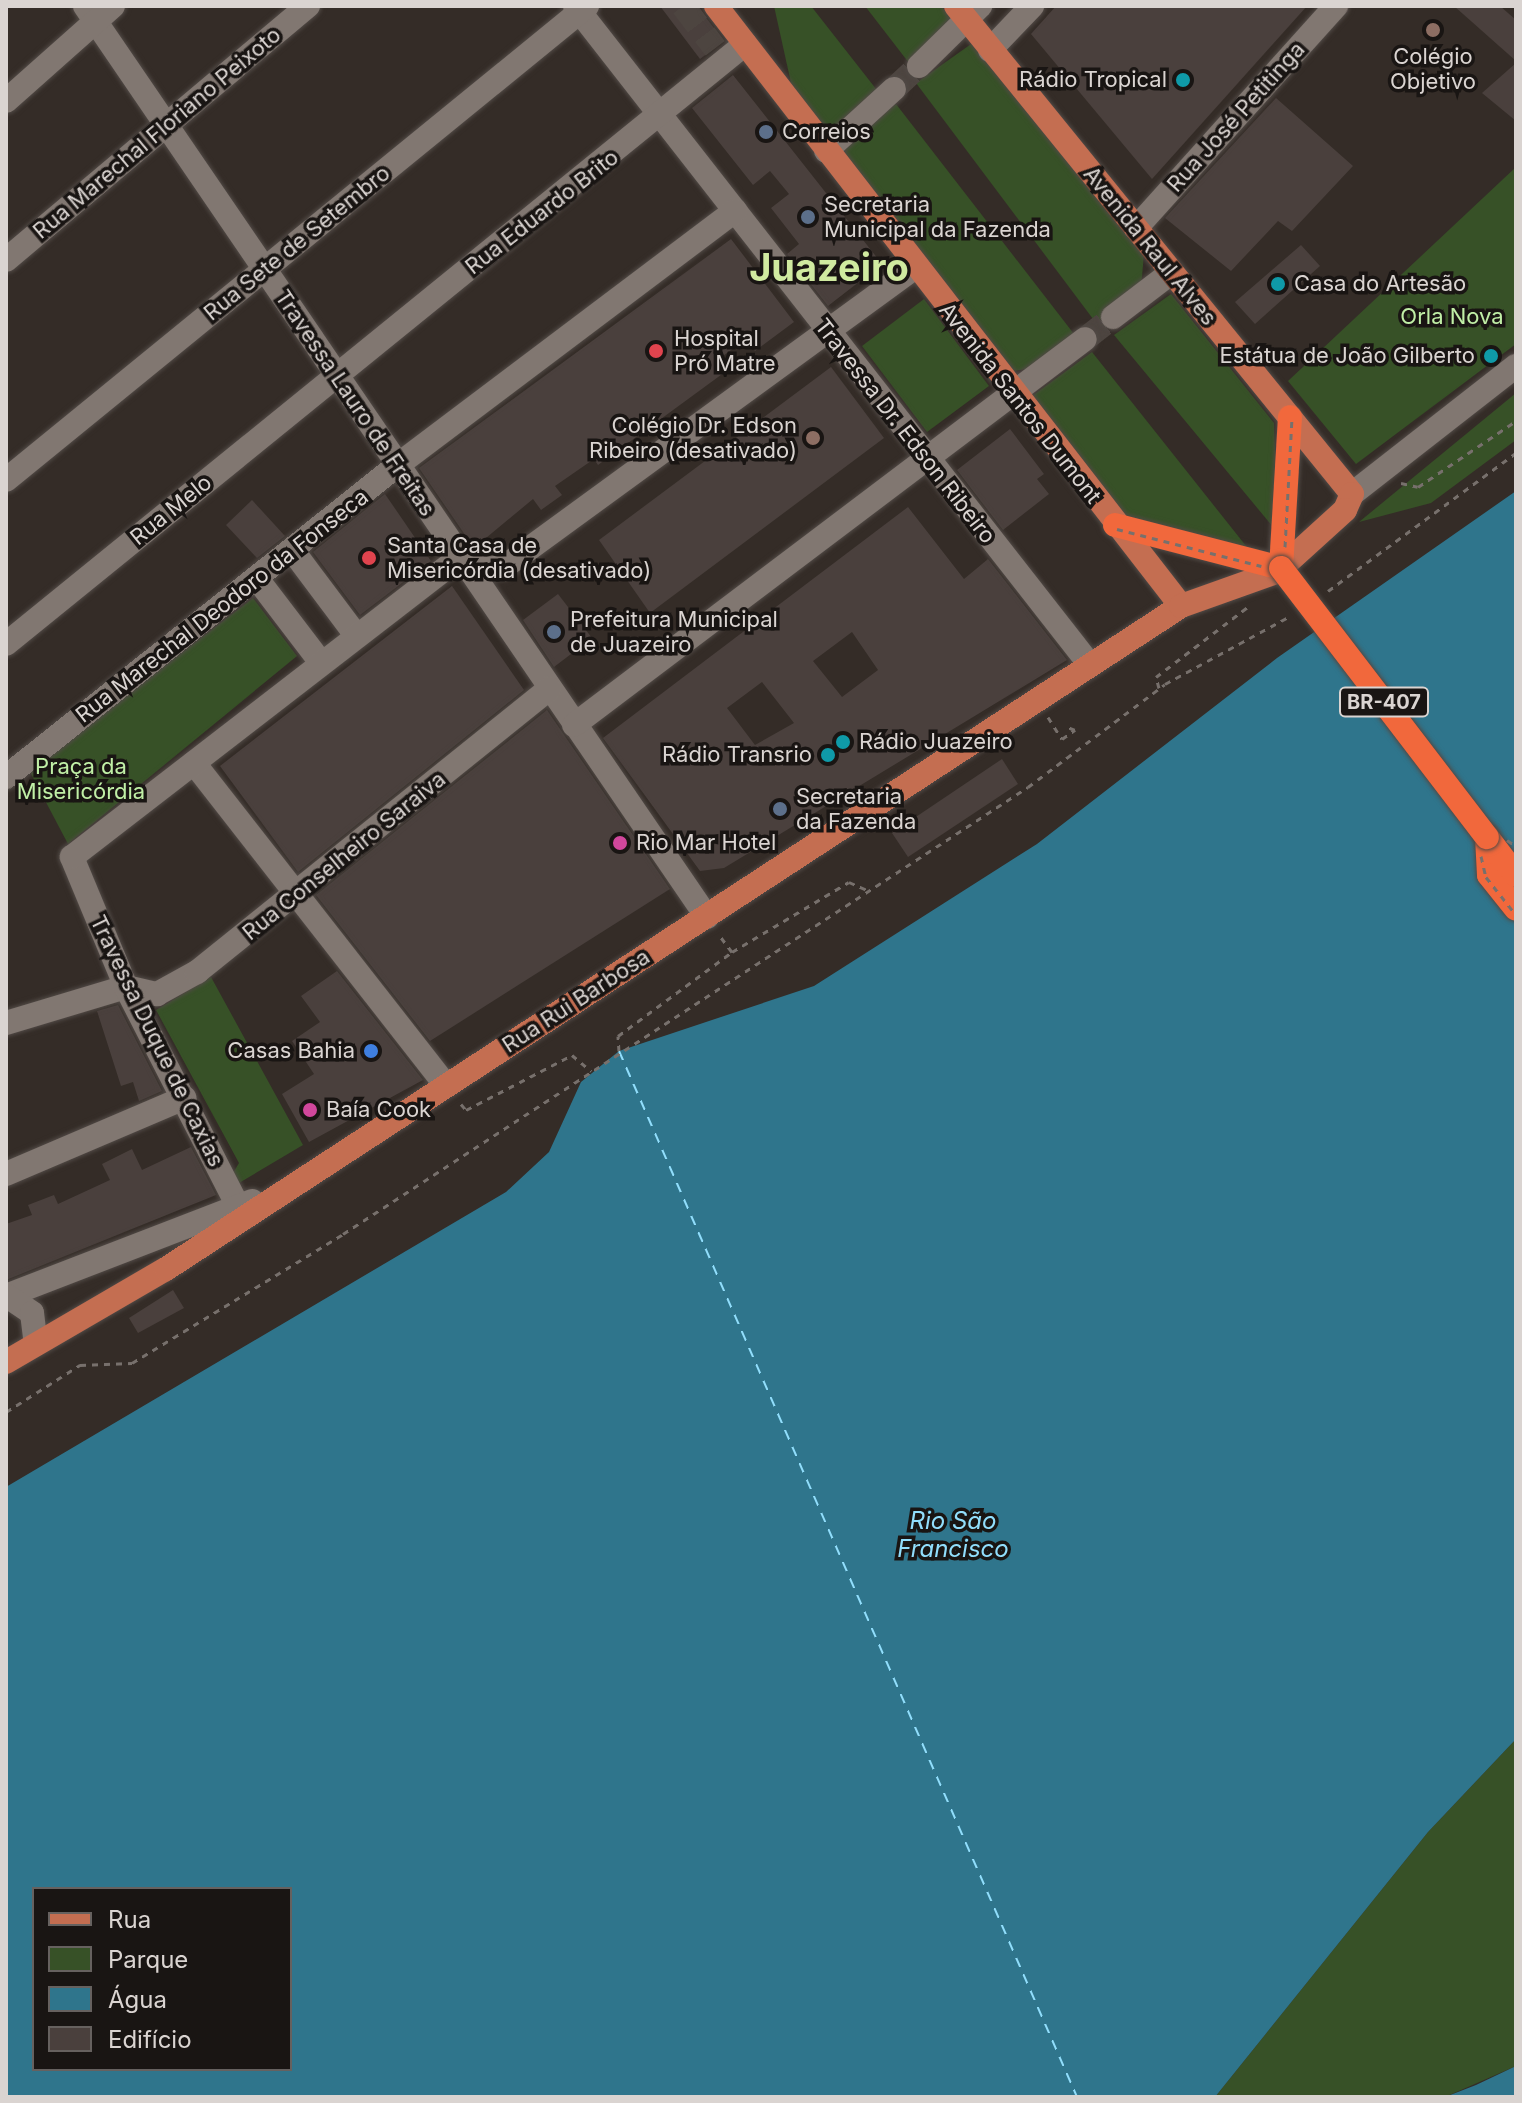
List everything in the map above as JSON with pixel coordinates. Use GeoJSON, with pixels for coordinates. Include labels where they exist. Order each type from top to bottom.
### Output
{"type":"FeatureCollection","features":[{"type":"Feature","properties":{"kind":"highway"},"geometry":{"type":"LineString","coordinates":[[1115,525],[1277,571],[1292,426]]}},
{"type":"Feature","properties":{"kind":"highway","name":"BR-407"},"geometry":{"type":"LineString","coordinates":[[1277,571],[1516,875]]}},
{"type":"Feature","properties":{"kind":"highway"},"geometry":{"type":"LineString","coordinates":[[1487,837],[1489,875],[1516,909]]}},
{"type":"Feature","properties":{"kind":"highway","name":"BR-407"},"geometry":{"type":"LineString","coordinates":[[1487,837],[1516,851]]}},
{"type":"Feature","properties":{"kind":"main road","name":"Avenida Santos Dumont"},"geometry":{"type":"LineString","coordinates":[[716,6],[730,50],[826,151],[914,268],[1181,606]]}},
{"type":"Feature","properties":{"kind":"main road","name":"Avenida Raul Alves"},"geometry":{"type":"LineString","coordinates":[[968,11],[990,50],[1172,272],[1292,426],[1349,490]]}},
{"type":"Feature","properties":{"kind":"main road"},"geometry":{"type":"LineString","coordinates":[[1277,571],[1345,510],[1349,490]]}},
{"type":"Feature","properties":{"kind":"main road","name":"Rua Rui Barbosa"},"geometry":{"type":"LineString","coordinates":[[6,1362],[707,917],[1181,606],[1277,571]]}},
{"type":"Feature","properties":{"kind":"street","name":"Rua Marechal Floriano Peixoto"},"geometry":{"type":"LineString","coordinates":[[6,260],[168,127],[308,6]]}},
{"type":"Feature","properties":{"kind":"street"},"geometry":{"type":"LineString","coordinates":[[990,50],[1032,6]]}},
{"type":"Feature","properties":{"kind":"street","name":"Rua José Petitinga"},"geometry":{"type":"LineString","coordinates":[[1136,228],[1336,6]]}},
{"type":"Feature","properties":{"kind":"street","name":"Travessa Dr. Edson Ribeiro"},"geometry":{"type":"LineString","coordinates":[[581,8],[926,461],[1090,665]]}},
{"type":"Feature","properties":{"kind":"street","name":"Rua Sete de Setembro"},"geometry":{"type":"LineString","coordinates":[[6,480],[581,8]]}},
{"type":"Feature","properties":{"kind":"street","name":"Travessa Lauro de Freitas"},"geometry":{"type":"LineString","coordinates":[[98,11],[168,127],[335,375],[399,464],[458,559],[707,917]]}},
{"type":"Feature","properties":{"kind":"street"},"geometry":{"type":"LineString","coordinates":[[6,101],[98,11]]}},
{"type":"Feature","properties":{"kind":"street"},"geometry":{"type":"LineString","coordinates":[[919,66],[968,11]]}},
{"type":"Feature","properties":{"kind":"street","name":"Rua Eduardo Brito"},"geometry":{"type":"LineString","coordinates":[[335,375],[663,115],[730,50]]}},
{"type":"Feature","properties":{"kind":"street"},"geometry":{"type":"LineString","coordinates":[[826,151],[894,89]]}},
{"type":"Feature","properties":{"kind":"street","name":"Rua Marechal Deodoro da Fonseca"},"geometry":{"type":"LineString","coordinates":[[9,766],[258,580],[399,464],[735,211]]}},
{"type":"Feature","properties":{"kind":"street"},"geometry":{"type":"LineString","coordinates":[[443,1082],[300,890],[194,763],[319,660],[458,559],[482,569],[504,567],[914,268]]}},
{"type":"Feature","properties":{"kind":"street"},"geometry":{"type":"LineString","coordinates":[[1113,317],[1172,272]]}},
{"type":"Feature","properties":{"kind":"street"},"geometry":{"type":"LineString","coordinates":[[574,725],[1016,395],[1085,339]]}},
{"type":"Feature","properties":{"kind":"street"},"geometry":{"type":"LineString","coordinates":[[1349,490],[1401,456],[1516,366]]}},
{"type":"Feature","properties":{"kind":"street","name":"Rua Melo"},"geometry":{"type":"LineString","coordinates":[[6,644],[335,375]]}},
{"type":"Feature","properties":{"kind":"street"},"geometry":{"type":"LineString","coordinates":[[293,551],[355,634]]}},
{"type":"Feature","properties":{"kind":"street"},"geometry":{"type":"LineString","coordinates":[[258,580],[319,660]]}},
{"type":"Feature","properties":{"kind":"street","name":"Rua Conselheiro Saraiva"},"geometry":{"type":"LineString","coordinates":[[126,987],[157,994],[197,972],[549,689]]}},
{"type":"Feature","properties":{"kind":"street","name":"Travessa Duque de Caxias"},"geometry":{"type":"LineString","coordinates":[[194,763],[77,848],[72,862],[126,987],[240,1211]]}},
{"type":"Feature","properties":{"kind":"street"},"geometry":{"type":"LineString","coordinates":[[6,1023],[126,987]]}},
{"type":"Feature","properties":{"kind":"street"},"geometry":{"type":"LineString","coordinates":[[6,1174],[184,1098]]}},
{"type":"Feature","properties":{"kind":"street"},"geometry":{"type":"LineString","coordinates":[[6,1296],[240,1211]]}},
{"type":"Feature","properties":{"kind":"street"},"geometry":{"type":"LineString","coordinates":[[6,1296],[32,1313],[36,1344]]}},
{"type":"Feature","properties":{"kind":"path"},"geometry":{"type":"LineString","coordinates":[[1401,456],[1399,480],[1418,487],[1516,421]]}},
{"type":"Feature","properties":{"kind":"path"},"geometry":{"type":"LineString","coordinates":[[1315,600],[1516,453]]}},
{"type":"Feature","properties":{"kind":"path"},"geometry":{"type":"LineString","coordinates":[[1159,688],[1156,677],[1252,603]]}},
{"type":"Feature","properties":{"kind":"path"},"geometry":{"type":"LineString","coordinates":[[6,1412],[80,1365],[132,1363],[591,1071],[1028,787],[1159,688],[1293,614]]}},
{"type":"Feature","properties":{"kind":"path"},"geometry":{"type":"LineString","coordinates":[[1048,717],[1062,739],[1075,730],[1065,726]]}},
{"type":"Feature","properties":{"kind":"path"},"geometry":{"type":"LineString","coordinates":[[619,1051],[618,1036],[732,952],[849,882],[867,890]]}},
{"type":"Feature","properties":{"kind":"path"},"geometry":{"type":"LineString","coordinates":[[707,917],[732,952]]}},
{"type":"Feature","properties":{"kind":"path"},"geometry":{"type":"LineString","coordinates":[[443,1082],[466,1110],[572,1055],[591,1071]]}},
{"type":"Feature","properties":{"kind":"green space"},"geometry":{"type":"Polygon","coordinates":[[[774,6],[811,6],[880,94],[824,136],[793,92],[774,6]]]}},
{"type":"Feature","properties":{"kind":"green space"},"geometry":{"type":"Polygon","coordinates":[[[865,6],[941,6],[954,21],[909,63],[865,6]]]}},
{"type":"Feature","properties":{"kind":"green space"},"geometry":{"type":"Polygon","coordinates":[[[974,42],[1144,253],[1141,289],[1096,323],[916,83],[974,42]]]}},
{"type":"Feature","properties":{"kind":"green space"},"geometry":{"type":"Polygon","coordinates":[[[896,104],[1074,334],[1031,368],[1014,371],[834,152],[896,104]]]}},
{"type":"Feature","properties":{"kind":"green space","name":"Orla Nova"},"geometry":{"type":"Polygon","coordinates":[[[1516,167],[1516,344],[1356,464],[1288,381],[1516,167]]]}},
{"type":"Feature","properties":{"kind":"green space"},"geometry":{"type":"Polygon","coordinates":[[[1171,294],[1274,423],[1278,533],[1114,335],[1171,294]]]}},
{"type":"Feature","properties":{"kind":"green space"},"geometry":{"type":"Polygon","coordinates":[[[924,299],[989,386],[927,432],[862,346],[924,299]]]}},
{"type":"Feature","properties":{"kind":"green space"},"geometry":{"type":"Polygon","coordinates":[[[1092,352],[1250,551],[1124,520],[1028,399],[1092,352]]]}},
{"type":"Feature","properties":{"kind":"green space"},"geometry":{"type":"Polygon","coordinates":[[[1516,393],[1516,440],[1431,503],[1359,522],[1516,393]]]}},
{"type":"Feature","properties":{"kind":"green space","name":"Praça da Misericórdia"},"geometry":{"type":"Polygon","coordinates":[[[253,598],[297,656],[68,844],[29,770],[253,598]]]}},
{"type":"Feature","properties":{"kind":"green space"},"geometry":{"type":"Polygon","coordinates":[[[211,977],[303,1145],[239,1183],[233,1173],[239,1163],[156,1010],[211,977]]]}},
{"type":"Feature","properties":{"kind":"green space"},"geometry":{"type":"Polygon","coordinates":[[[1516,1739],[1516,2066],[1445,2097],[1215,2097],[1428,1832],[1516,1739]]]}},
{"type":"Feature","properties":{"kind":"water","name":"Rio São Francisco"},"geometry":{"type":"Polygon","coordinates":[[[1516,491],[1516,1739],[1428,1832],[1215,2097],[6,2097],[6,1487],[506,1192],[549,1152],[581,1082],[619,1051],[814,986],[1037,844],[1277,658],[1516,491]]]}},
{"type":"Feature","properties":{"kind":"water"},"geometry":{"type":"Polygon","coordinates":[[[1516,2066],[1516,2097],[1445,2097],[1476,2085],[1516,2066]]]}},
{"type":"Feature","properties":{"kind":"building"},"geometry":{"type":"Polygon","coordinates":[[[660,6],[697,6],[724,41],[700,59],[660,6]]]}},
{"type":"Feature","properties":{"kind":"building"},"geometry":{"type":"Polygon","coordinates":[[[1056,6],[1307,6],[1152,179],[1031,34],[1056,6]]]}},
{"type":"Feature","properties":{"kind":"building"},"geometry":{"type":"Polygon","coordinates":[[[1454,6],[1500,6],[1516,20],[1516,61],[1454,6]]]}},
{"type":"Feature","properties":{"kind":"building"},"geometry":{"type":"Polygon","coordinates":[[[1516,63],[1516,121],[1482,93],[1516,63]]]}},
{"type":"Feature","properties":{"kind":"building"},"geometry":{"type":"Polygon","coordinates":[[[733,75],[882,264],[828,306],[787,254],[799,244],[771,208],[789,194],[770,171],[753,185],[692,108],[733,75]]]}},
{"type":"Feature","properties":{"kind":"building"},"geometry":{"type":"Polygon","coordinates":[[[1276,98],[1353,166],[1292,231],[1278,221],[1231,271],[1165,218],[1276,98]]]}},
{"type":"Feature","properties":{"kind":"building"},"geometry":{"type":"Polygon","coordinates":[[[731,239],[794,322],[755,351],[746,339],[716,361],[725,372],[598,465],[594,459],[555,486],[562,495],[541,510],[533,499],[474,548],[419,468],[731,239]]]}},
{"type":"Feature","properties":{"kind":"building","name":"Casa do Artesão"},"geometry":{"type":"Polygon","coordinates":[[[1301,245],[1320,266],[1255,324],[1235,302],[1301,245]]]}},
{"type":"Feature","properties":{"kind":"building"},"geometry":{"type":"Polygon","coordinates":[[[831,367],[884,438],[650,613],[599,540],[831,367]]]}},
{"type":"Feature","properties":{"kind":"building"},"geometry":{"type":"Polygon","coordinates":[[[1010,429],[1044,474],[1037,479],[1049,494],[1003,530],[957,470],[1010,429]]]}},
{"type":"Feature","properties":{"kind":"building","name":"Santa Casa de Misericórdia (desativado)"},"geometry":{"type":"Polygon","coordinates":[[[385,494],[431,561],[360,615],[313,552],[385,494]]]}},
{"type":"Feature","properties":{"kind":"building"},"geometry":{"type":"Polygon","coordinates":[[[252,500],[285,536],[257,558],[226,525],[252,500]]]}},
{"type":"Feature","properties":{"kind":"building"},"geometry":{"type":"Polygon","coordinates":[[[908,507],[964,579],[988,559],[1067,660],[724,868],[700,871],[603,738],[908,507]],[[852,632],[813,661],[842,697],[878,670],[852,632]],[[762,682],[727,708],[755,745],[794,723],[762,682]]]}},
{"type":"Feature","properties":{"kind":"building"},"geometry":{"type":"Polygon","coordinates":[[[452,586],[524,690],[298,872],[220,766],[452,586]]]}},
{"type":"Feature","properties":{"kind":"building","name":"Prefeitura Municipal de Juazeiro"},"geometry":{"type":"Polygon","coordinates":[[[558,594],[592,638],[554,667],[523,620],[558,594]]]}},
{"type":"Feature","properties":{"kind":"building"},"geometry":{"type":"Polygon","coordinates":[[[547,710],[670,889],[430,1041],[316,895],[547,710]]]}},
{"type":"Feature","properties":{"kind":"building"},"geometry":{"type":"Polygon","coordinates":[[[1002,759],[1018,784],[908,857],[892,833],[1002,759]]]}},
{"type":"Feature","properties":{"kind":"building"},"geometry":{"type":"Polygon","coordinates":[[[337,971],[423,1080],[309,1142],[282,1094],[314,1074],[292,1041],[320,1022],[301,996],[337,971]]]}},
{"type":"Feature","properties":{"kind":"building"},"geometry":{"type":"Polygon","coordinates":[[[118,1005],[162,1091],[139,1101],[133,1082],[121,1086],[97,1011],[118,1005]]]}},
{"type":"Feature","properties":{"kind":"building"},"geometry":{"type":"Polygon","coordinates":[[[191,1147],[216,1195],[6,1280],[6,1224],[32,1215],[28,1205],[54,1195],[58,1204],[110,1180],[102,1164],[132,1149],[142,1170],[191,1147]]]}},
{"type":"Feature","properties":{"kind":"building"},"geometry":{"type":"Polygon","coordinates":[[[173,1290],[184,1308],[138,1333],[129,1318],[173,1290]]]}},
{"type":"Feature","properties":{"kind":"ferry route"},"geometry":{"type":"LineString","coordinates":[[619,1051],[1077,2097]]}},
{"type":"Feature","properties":{"kind":"tunnel"},"geometry":{"type":"LineString","coordinates":[[683,6],[715,48]]}},
{"type":"Feature","properties":{"kind":"tunnel"},"geometry":{"type":"LineString","coordinates":[[894,89],[919,66]]}},
{"type":"Feature","properties":{"kind":"tunnel"},"geometry":{"type":"LineString","coordinates":[[1085,339],[1113,317]]}},
{"type":"Feature","properties":{"kind":"place","name":"Colégio Objetivo"},"geometry":{"type":"Point","coordinates":[1433,30]}},
{"type":"Feature","properties":{"kind":"place","name":"Rádio Tropical"},"geometry":{"type":"Point","coordinates":[1183,80]}},
{"type":"Feature","properties":{"kind":"place","name":"Correios"},"geometry":{"type":"Point","coordinates":[766,132]}},
{"type":"Feature","properties":{"kind":"place","name":"Secretaria Municipal da Fazenda"},"geometry":{"type":"Point","coordinates":[808,217]}},
{"type":"Feature","properties":{"kind":"place","name":"Casa do Artesão"},"geometry":{"type":"Point","coordinates":[1278,284]}},
{"type":"Feature","properties":{"kind":"place","name":"Hospital Pró Matre"},"geometry":{"type":"Point","coordinates":[656,351]}},
{"type":"Feature","properties":{"kind":"place","name":"Estátua de João Gilberto"},"geometry":{"type":"Point","coordinates":[1491,356]}},
{"type":"Feature","properties":{"kind":"place","name":"Colégio Dr. Edson Ribeiro (desativado)"},"geometry":{"type":"Point","coordinates":[813,438]}},
{"type":"Feature","properties":{"kind":"place","name":"Santa Casa de Misericórdia (desativado)"},"geometry":{"type":"Point","coordinates":[369,558]}},
{"type":"Feature","properties":{"kind":"place","name":"Prefeitura Municipal de Juazeiro"},"geometry":{"type":"Point","coordinates":[554,632]}},
{"type":"Feature","properties":{"kind":"place","name":"Rádio Juazeiro"},"geometry":{"type":"Point","coordinates":[843,742]}},
{"type":"Feature","properties":{"kind":"place","name":"Rádio Transrio"},"geometry":{"type":"Point","coordinates":[828,755]}},
{"type":"Feature","properties":{"kind":"place","name":"Secretaria da Fazenda"},"geometry":{"type":"Point","coordinates":[780,809]}},
{"type":"Feature","properties":{"kind":"place","name":"Rio Mar Hotel"},"geometry":{"type":"Point","coordinates":[620,843]}},
{"type":"Feature","properties":{"kind":"place","name":"Casas Bahia"},"geometry":{"type":"Point","coordinates":[371,1051]}},
{"type":"Feature","properties":{"kind":"place","name":"Baía Cook"},"geometry":{"type":"Point","coordinates":[310,1110]}},
{"type":"Feature","properties":{"kind":"district","name":"Juazeiro"},"geometry":{"type":"Point","coordinates":[829,268]}}]}
